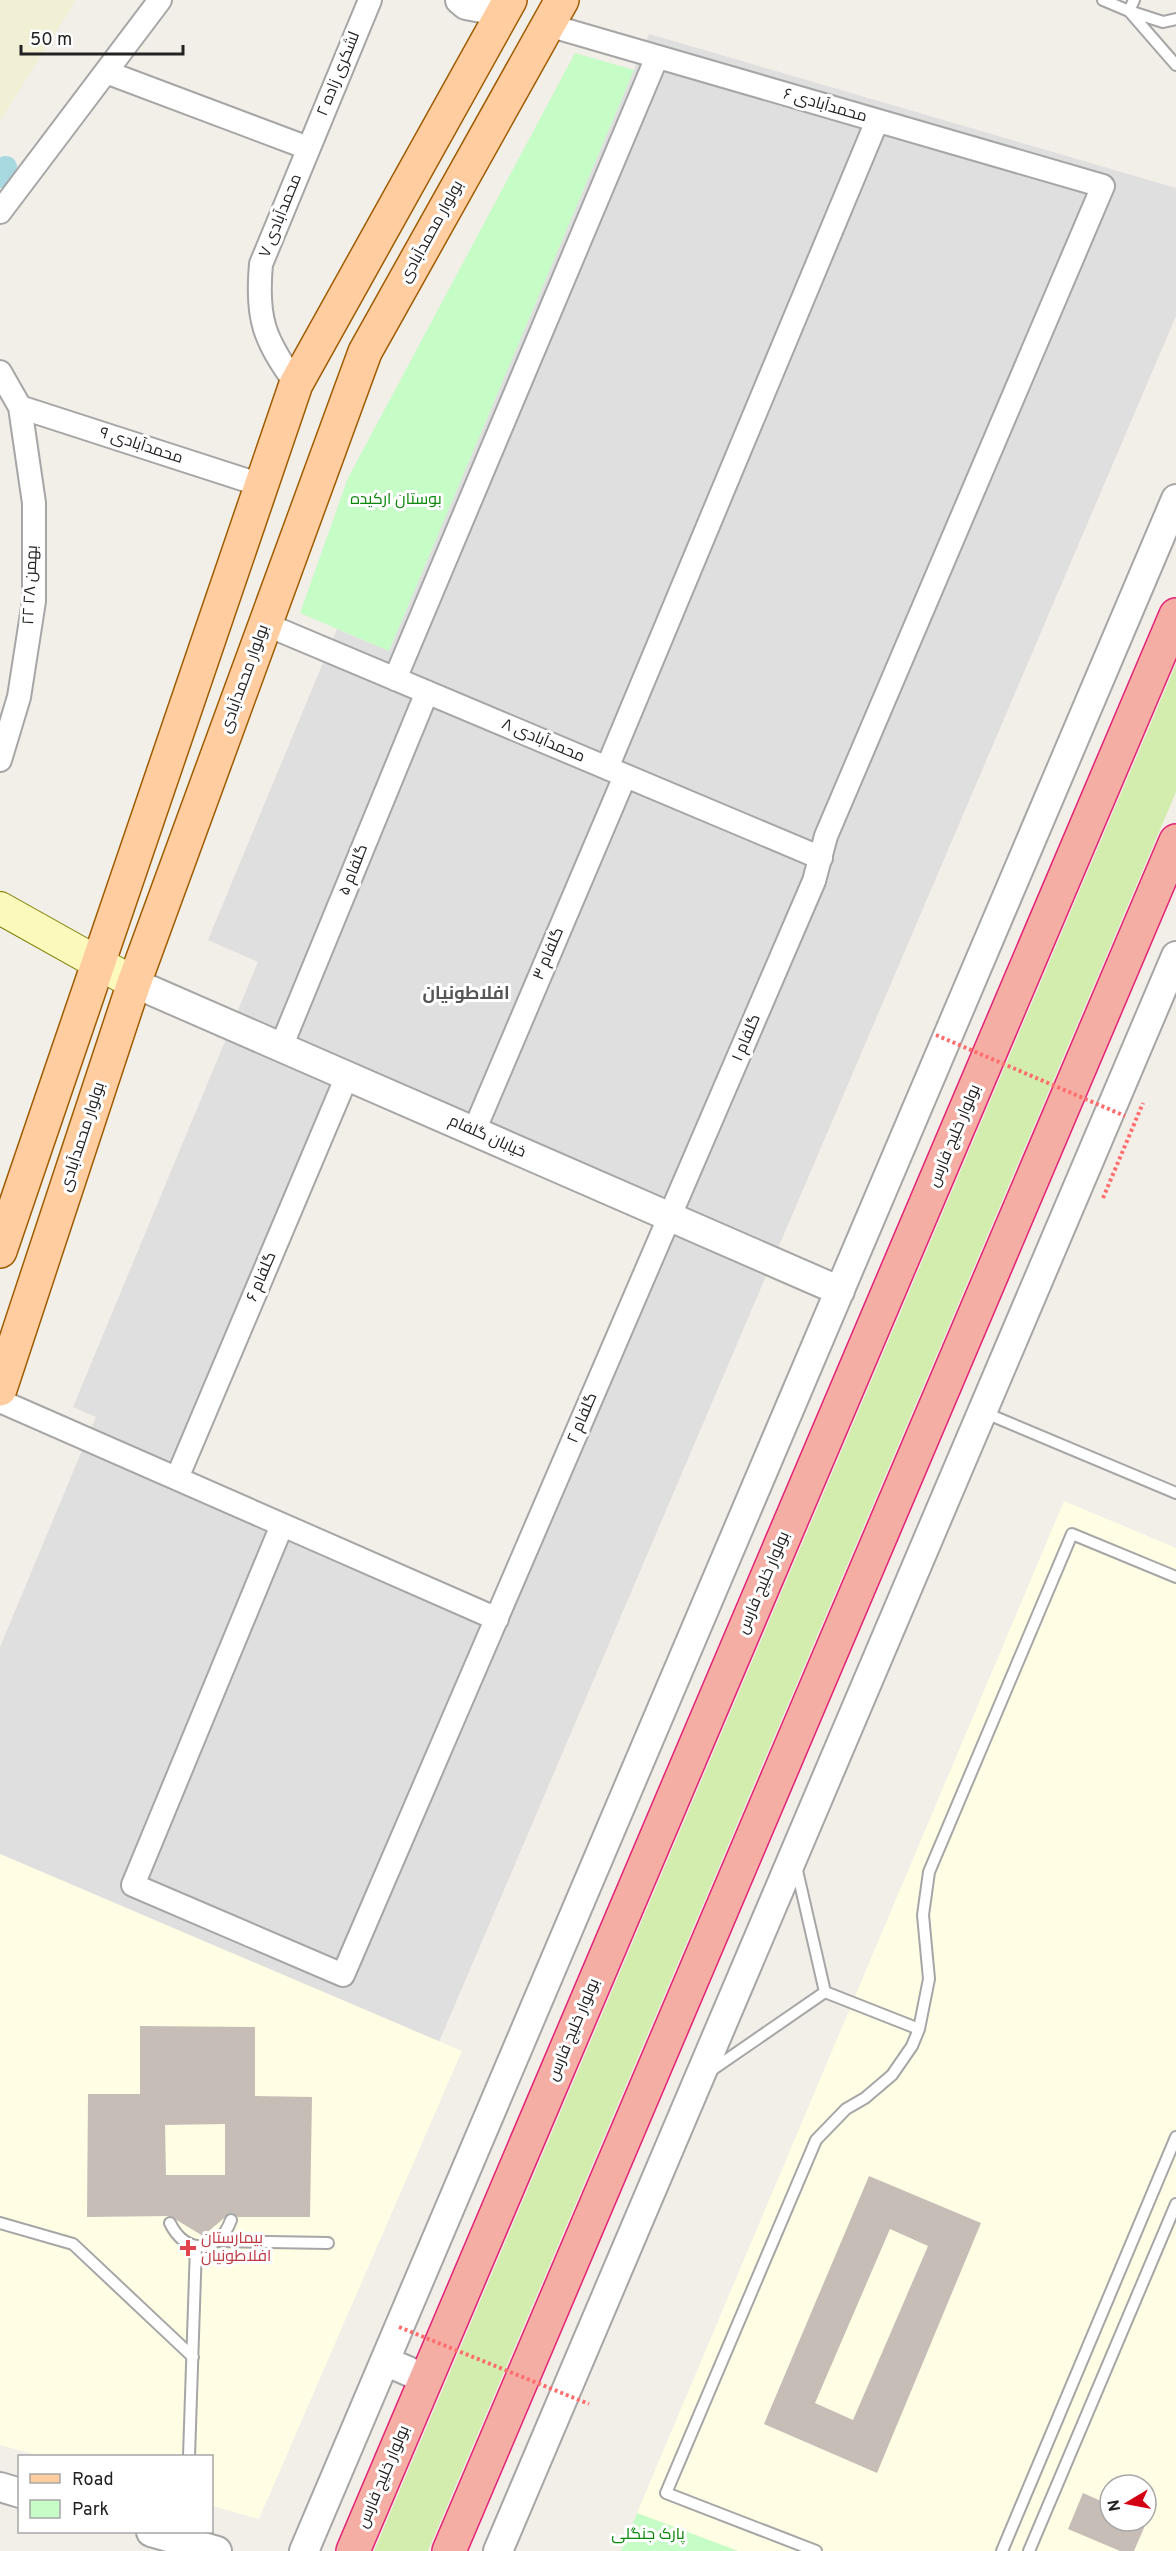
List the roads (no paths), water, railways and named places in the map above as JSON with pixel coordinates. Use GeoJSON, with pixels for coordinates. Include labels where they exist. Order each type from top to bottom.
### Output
{"type":"FeatureCollection","features":[{"type":"Feature","properties":{"kind":"highway","name":"بولوار خلیج فارس"},"geometry":{"type":"LineString","coordinates":[[353,2551],[1176,615]]}},
{"type":"Feature","properties":{"kind":"highway"},"geometry":{"type":"LineString","coordinates":[[449,2551],[1176,841]]}},
{"type":"Feature","properties":{"kind":"main road"},"geometry":{"type":"LineString","coordinates":[[0,1251],[296,384],[507,6],[555,12]]}},
{"type":"Feature","properties":{"kind":"main road","name":"بولوار محمدآبادی"},"geometry":{"type":"LineString","coordinates":[[0,1389],[134,983],[365,352],[555,12]]}},
{"type":"Feature","properties":{"kind":"main road"},"geometry":{"type":"LineString","coordinates":[[0,908],[134,983]]}},
{"type":"Feature","properties":{"kind":"street"},"geometry":{"type":"LineString","coordinates":[[0,212],[160,0]]}},
{"type":"Feature","properties":{"kind":"street","name":"لشکری زاده ۲"},"geometry":{"type":"LineString","coordinates":[[308,148],[370,0]]}},
{"type":"Feature","properties":{"kind":"street"},"geometry":{"type":"LineString","coordinates":[[460,0],[466,5],[507,6]]}},
{"type":"Feature","properties":{"kind":"street","name":"محمدآبادی ۶"},"geometry":{"type":"LineString","coordinates":[[555,12],[657,57],[1103,186]]}},
{"type":"Feature","properties":{"kind":"street"},"geometry":{"type":"LineString","coordinates":[[395,679],[657,57]]}},
{"type":"Feature","properties":{"kind":"street"},"geometry":{"type":"LineString","coordinates":[[106,72],[308,148]]}},
{"type":"Feature","properties":{"kind":"street","name":"گلفام ۳"},"geometry":{"type":"LineString","coordinates":[[474,1131],[877,121]]}},
{"type":"Feature","properties":{"kind":"street","name":"محمدآبادی ۷"},"geometry":{"type":"LineString","coordinates":[[296,384],[273,351],[263,325],[259,295],[261,264],[308,148]]}},
{"type":"Feature","properties":{"kind":"street","name":"گلفام ۱"},"geometry":{"type":"LineString","coordinates":[[670,1216],[814,881],[826,836],[1103,186]]}},
{"type":"Feature","properties":{"kind":"street"},"geometry":{"type":"LineString","coordinates":[[0,372],[20,407]]}},
{"type":"Feature","properties":{"kind":"street","name":"محمدآبادی ۹"},"geometry":{"type":"LineString","coordinates":[[20,407],[261,485]]}},
{"type":"Feature","properties":{"kind":"street","name":"۲۲ بهمن ۲۸"},"geometry":{"type":"LineString","coordinates":[[0,760],[19,697],[34,601],[34,503],[20,407]]}},
{"type":"Feature","properties":{"kind":"street"},"geometry":{"type":"LineString","coordinates":[[304,2551],[1176,499]]}},
{"type":"Feature","properties":{"kind":"street","name":"محمدآبادی ۸"},"geometry":{"type":"LineString","coordinates":[[265,624],[820,858]]}},
{"type":"Feature","properties":{"kind":"street","name":"گلفام ۵"},"geometry":{"type":"LineString","coordinates":[[281,1047],[427,692]]}},
{"type":"Feature","properties":{"kind":"street"},"geometry":{"type":"LineString","coordinates":[[498,2551],[1176,956]]}},
{"type":"Feature","properties":{"kind":"street","name":"خیابان گلفام"},"geometry":{"type":"LineString","coordinates":[[134,983],[840,1291]]}},
{"type":"Feature","properties":{"kind":"street","name":"گلفام ۶"},"geometry":{"type":"LineString","coordinates":[[177,1478],[347,1076]]}},
{"type":"Feature","properties":{"kind":"street","name":"گلفام ۲"},"geometry":{"type":"LineString","coordinates":[[282,1525],[133,1885],[343,1975],[670,1216]]}},
{"type":"Feature","properties":{"kind":"street"},"geometry":{"type":"LineString","coordinates":[[0,1401],[497,1619]]}},
{"type":"Feature","properties":{"kind":"street"},"geometry":{"type":"LineString","coordinates":[[384,2361],[426,2379]]}},
{"type":"Feature","properties":{"kind":"street"},"geometry":{"type":"LineString","coordinates":[[0,2487],[18,2492]]}},
{"type":"Feature","properties":{"kind":"street"},"geometry":{"type":"LineString","coordinates":[[158,2533],[187,2537],[217,2551]]}},
{"type":"Feature","properties":{"kind":"lane"},"geometry":{"type":"LineString","coordinates":[[1103,0],[1132,5],[1163,22],[1176,19]]}},
{"type":"Feature","properties":{"kind":"lane"},"geometry":{"type":"LineString","coordinates":[[1132,5],[1176,65]]}},
{"type":"Feature","properties":{"kind":"lane"},"geometry":{"type":"LineString","coordinates":[[982,1412],[1176,1493]]}},
{"type":"Feature","properties":{"kind":"lane"},"geometry":{"type":"LineString","coordinates":[[816,2551],[666,2493],[816,2140],[846,2109],[865,2098],[892,2075],[912,2046],[920,2029],[929,1979],[923,1915],[929,1872],[1072,1534],[1176,1576]]}},
{"type":"Feature","properties":{"kind":"lane"},"geometry":{"type":"LineString","coordinates":[[794,1855],[825,1992]]}},
{"type":"Feature","properties":{"kind":"lane"},"geometry":{"type":"LineString","coordinates":[[825,1992],[920,2029]]}},
{"type":"Feature","properties":{"kind":"lane"},"geometry":{"type":"LineString","coordinates":[[699,2078],[825,1992]]}},
{"type":"Feature","properties":{"kind":"lane"},"geometry":{"type":"LineString","coordinates":[[1002,2551],[1176,2137]]}},
{"type":"Feature","properties":{"kind":"lane"},"geometry":{"type":"LineString","coordinates":[[1029,2551],[1176,2204]]}},
{"type":"Feature","properties":{"kind":"lane"},"geometry":{"type":"LineString","coordinates":[[171,2223],[176,2235],[185,2242],[196,2246],[208,2246],[219,2241],[227,2232],[231,2220]]}},
{"type":"Feature","properties":{"kind":"lane"},"geometry":{"type":"LineString","coordinates":[[0,2223],[73,2244],[193,2357]]}},
{"type":"Feature","properties":{"kind":"lane"},"geometry":{"type":"LineString","coordinates":[[219,2241],[328,2243]]}},
{"type":"Feature","properties":{"kind":"lane"},"geometry":{"type":"LineString","coordinates":[[189,2455],[196,2246]]}},
{"type":"Feature","properties":{"kind":"waterway"},"geometry":{"type":"LineString","coordinates":[[0,177],[6,167]]}},
{"type":"Feature","properties":{"kind":"place","name":"بیمارستان افلاطونیان"},"geometry":{"type":"Point","coordinates":[188,2248]}},
{"type":"Feature","properties":{"kind":"district","name":"افلاطونیان"},"geometry":{"type":"Point","coordinates":[466,994]}},
{"type":"Feature","properties":{"kind":"park label","name":"بوستان ارکیده"},"geometry":{"type":"Point","coordinates":[396,500]}},
{"type":"Feature","properties":{"kind":"park label","name":"پارک جنگلی"},"geometry":{"type":"Point","coordinates":[648,2535]}}]}
